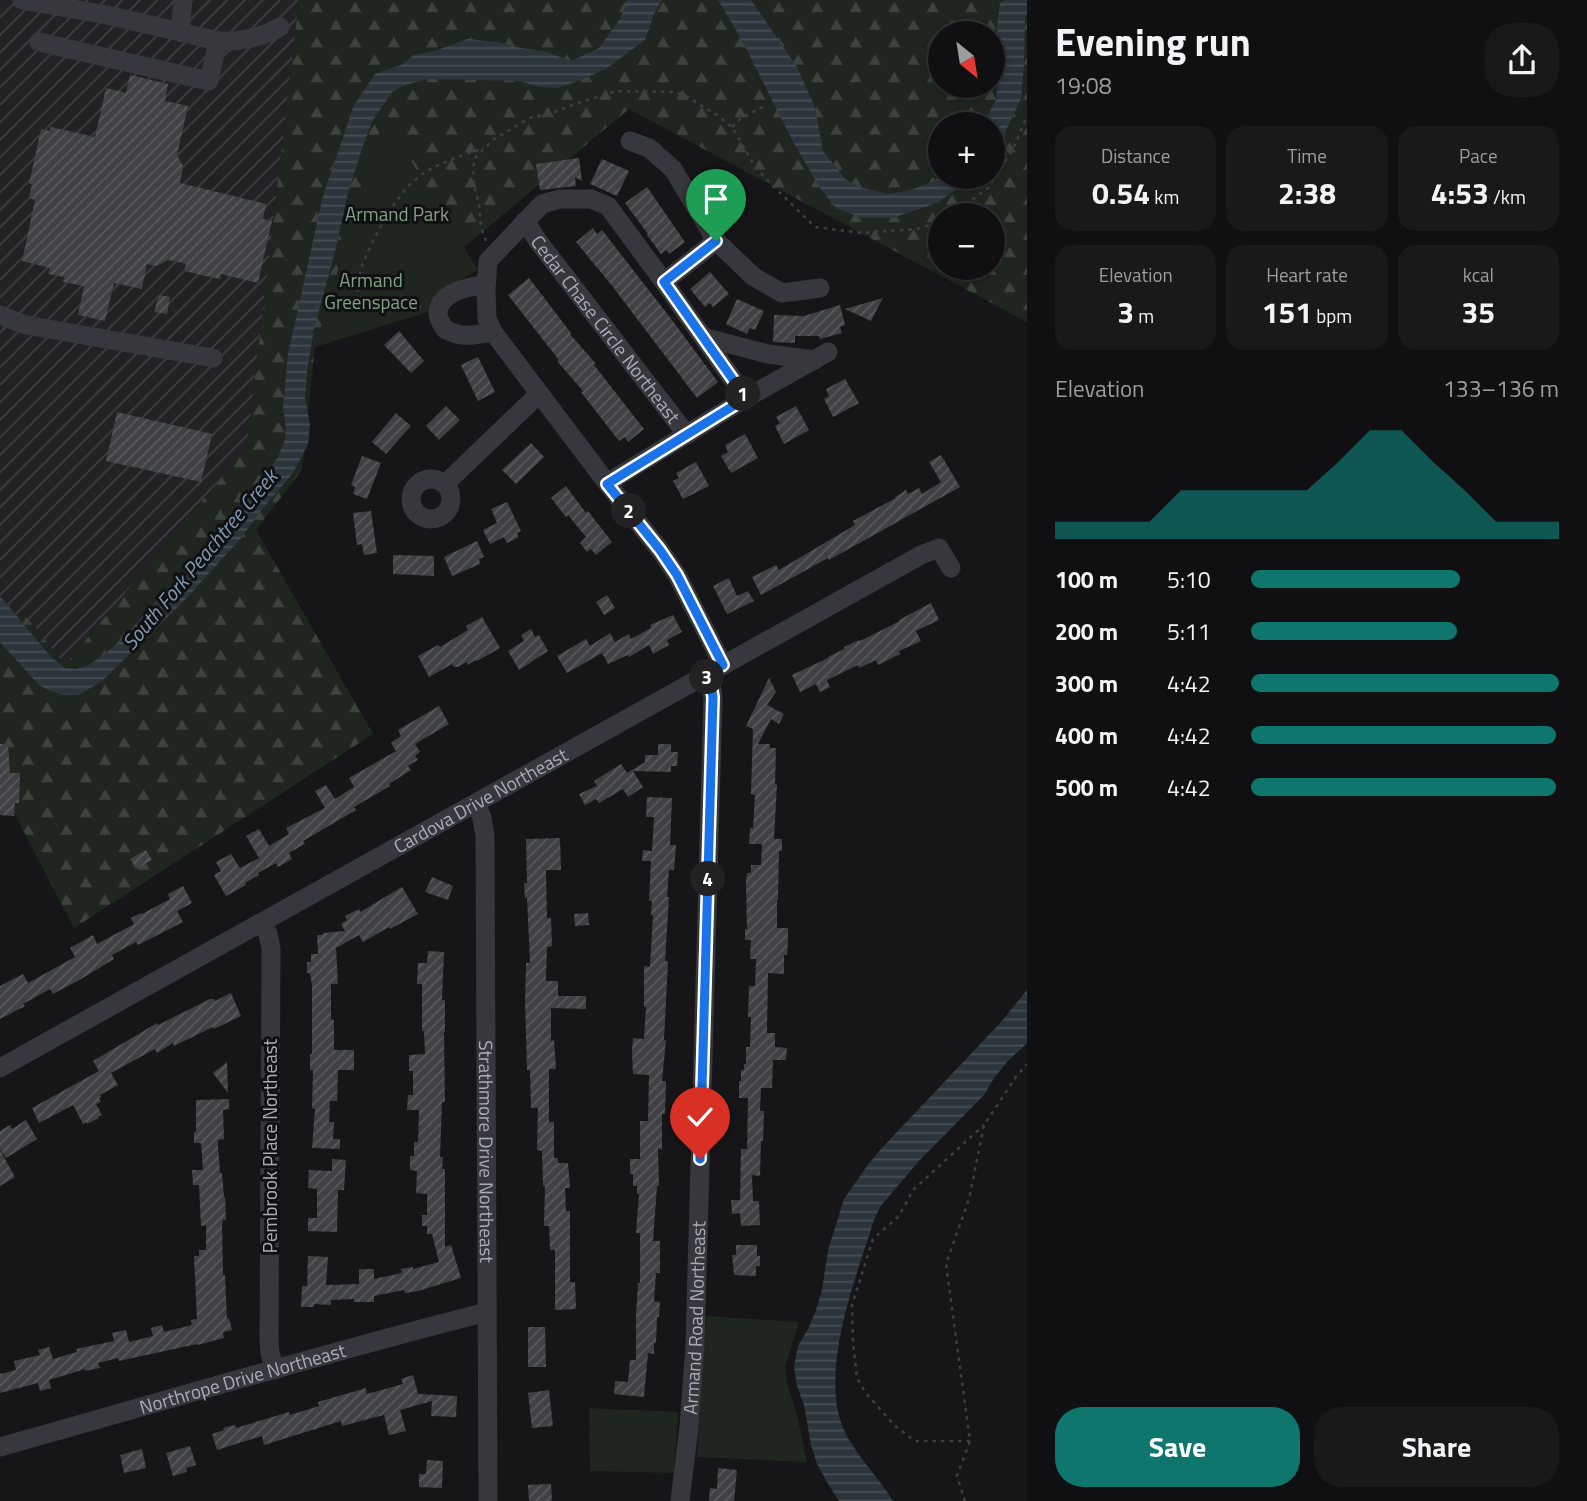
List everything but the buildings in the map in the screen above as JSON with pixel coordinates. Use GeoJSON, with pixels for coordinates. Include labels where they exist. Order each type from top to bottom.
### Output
{"type":"FeatureCollection","features":[{"type":"Feature","properties":{"kind":"street"},"geometry":{"type":"LineString","coordinates":[[22,0],[81,5],[218,41],[250,39],[281,27]]}},
{"type":"Feature","properties":{"kind":"street"},"geometry":{"type":"LineString","coordinates":[[180,32],[183,0]]}},
{"type":"Feature","properties":{"kind":"street"},"geometry":{"type":"LineString","coordinates":[[39,41],[209,81],[218,41]]}},
{"type":"Feature","properties":{"kind":"street"},"geometry":{"type":"LineString","coordinates":[[631,141],[649,148],[673,169],[716,241],[754,277],[782,293],[820,288]]}},
{"type":"Feature","properties":{"kind":"street","name":"Cedar Chase Circle Northeast"},"geometry":{"type":"LineString","coordinates":[[490,325],[486,284],[488,261],[542,204],[560,199],[591,199],[608,206],[746,398]]}},
{"type":"Feature","properties":{"kind":"street","name":"Cedar Chase Circle Northeast"},"geometry":{"type":"LineString","coordinates":[[525,221],[538,242],[687,435]]}},
{"type":"Feature","properties":{"kind":"street"},"geometry":{"type":"LineString","coordinates":[[664,282],[716,241]]}},
{"type":"Feature","properties":{"kind":"street"},"geometry":{"type":"LineString","coordinates":[[486,284],[464,288],[448,296],[438,313],[444,329],[455,335],[470,336],[490,325]]}},
{"type":"Feature","properties":{"kind":"street"},"geometry":{"type":"LineString","coordinates":[[0,315],[26,325],[213,358]]}},
{"type":"Feature","properties":{"kind":"street","name":"Armand Road Northeast"},"geometry":{"type":"LineString","coordinates":[[490,325],[677,575],[715,669],[711,685],[713,697],[695,1330],[689,1427],[680,1501]]}},
{"type":"Feature","properties":{"kind":"street"},"geometry":{"type":"LineString","coordinates":[[607,484],[746,398],[822,356],[768,354],[703,337]]}},
{"type":"Feature","properties":{"kind":"street"},"geometry":{"type":"LineString","coordinates":[[445,484],[539,394]]}},
{"type":"Feature","properties":{"kind":"street","name":"Cardova Drive Northeast"},"geometry":{"type":"LineString","coordinates":[[0,1068],[910,561],[939,548],[951,568]]}},
{"type":"Feature","properties":{"kind":"street","name":"Strathmore Drive Northeast"},"geometry":{"type":"LineString","coordinates":[[476,803],[485,836],[488,1501]]}},
{"type":"Feature","properties":{"kind":"street","name":"Pembrook Place Northeast"},"geometry":{"type":"LineString","coordinates":[[262,922],[271,948],[269,1340],[275,1370]]}},
{"type":"Feature","properties":{"kind":"street","name":"Northrope Drive Northeast"},"geometry":{"type":"LineString","coordinates":[[0,1447],[370,1342],[487,1312]]}},
{"type":"Feature","properties":{"kind":"path"},"geometry":{"type":"LineString","coordinates":[[732,127],[741,118],[767,105]]}},
{"type":"Feature","properties":{"kind":"path"},"geometry":{"type":"LineString","coordinates":[[968,203],[988,188],[1013,149],[1027,116]]}},
{"type":"Feature","properties":{"kind":"path"},"geometry":{"type":"LineString","coordinates":[[440,307],[412,307],[386,300],[366,300],[358,290],[359,273],[387,216],[418,177],[446,161],[487,146]]}},
{"type":"Feature","properties":{"kind":"path"},"geometry":{"type":"LineString","coordinates":[[971,1441],[915,1441],[894,1425],[865,1392],[857,1378],[852,1305],[873,1239],[899,1216],[913,1191],[984,1125],[1027,1064]]}},
{"type":"Feature","properties":{"kind":"path"},"geometry":{"type":"LineString","coordinates":[[965,1501],[957,1476],[971,1441],[946,1264],[969,1199],[984,1125]]}},
{"type":"Feature","properties":{"kind":"shaded area"},"geometry":{"type":"Polygon","coordinates":[[[0,0],[299,0],[247,447],[65,665],[24,614],[0,616],[0,0]]]}},
{"type":"Feature","properties":{"kind":"green space"},"geometry":{"type":"Polygon","coordinates":[[[299,0],[1027,0],[1027,322],[949,280],[1005,280],[1005,203],[928,203],[928,269],[629,109],[463,248],[384,118],[315,347],[302,470],[256,530],[373,734],[74,928],[0,786],[0,616],[24,614],[65,665],[247,447],[299,0]]]}},
{"type":"Feature","properties":{"kind":"green space"},"geometry":{"type":"Polygon","coordinates":[[[384,117],[478,270],[439,291],[431,311],[315,347],[384,117]]]}},
{"type":"Feature","properties":{"kind":"green space"},"geometry":{"type":"Polygon","coordinates":[[[706,1316],[799,1322],[785,1367],[807,1462],[697,1457],[706,1316]]]}},
{"type":"Feature","properties":{"kind":"green space"},"geometry":{"type":"Polygon","coordinates":[[[589,1408],[678,1412],[674,1473],[590,1471],[589,1408]]]}},
{"type":"Feature","properties":{"kind":"water","name":"South Fork Peachtree Creek"},"geometry":{"type":"Polygon","coordinates":[[[627,0],[662,0],[645,40],[606,69],[583,79],[558,88],[539,87],[520,81],[427,79],[392,92],[373,120],[347,197],[314,329],[307,371],[305,398],[310,425],[308,444],[293,473],[242,537],[184,601],[101,682],[78,695],[64,695],[39,685],[0,642],[0,596],[52,658],[65,668],[76,669],[89,665],[125,636],[230,521],[278,457],[285,440],[283,407],[288,354],[323,196],[354,105],[375,74],[401,65],[415,55],[467,39],[544,51],[571,61],[599,48],[620,19],[627,0]]]}},
{"type":"Feature","properties":{"kind":"water"},"geometry":{"type":"Polygon","coordinates":[[[718,0],[751,0],[797,67],[815,107],[823,151],[846,180],[863,188],[888,194],[928,184],[928,189],[957,189],[937,203],[928,203],[928,206],[892,218],[862,218],[836,208],[820,188],[792,140],[743,42],[718,0]]]}},
{"type":"Feature","properties":{"kind":"water"},"geometry":{"type":"Polygon","coordinates":[[[1005,0],[1027,0],[1021,99],[1005,134],[1005,112],[990,112],[996,98],[1005,98],[1005,21],[998,21],[1000,3],[1005,0]]]}},
{"type":"Feature","properties":{"kind":"water"},"geometry":{"type":"Polygon","coordinates":[[[1027,990],[1027,1043],[1007,1062],[984,1095],[918,1162],[880,1207],[874,1220],[842,1325],[835,1380],[837,1406],[844,1430],[893,1501],[839,1501],[817,1464],[794,1366],[798,1346],[808,1329],[822,1290],[828,1250],[844,1199],[880,1150],[1001,1022],[1027,990]]]}},
{"type":"Feature","properties":{"kind":"route"},"geometry":{"type":"LineString","coordinates":[[700,1159],[713,697],[706,674],[723,665],[677,575],[607,484],[746,398],[664,282],[716,241]]}},
{"type":"Feature","properties":{"kind":"park label","name":"Armand Park"},"geometry":{"type":"Point","coordinates":[397,214]}},
{"type":"Feature","properties":{"kind":"park label","name":"Armand Greenspace"},"geometry":{"type":"Point","coordinates":[371,291]}}]}
